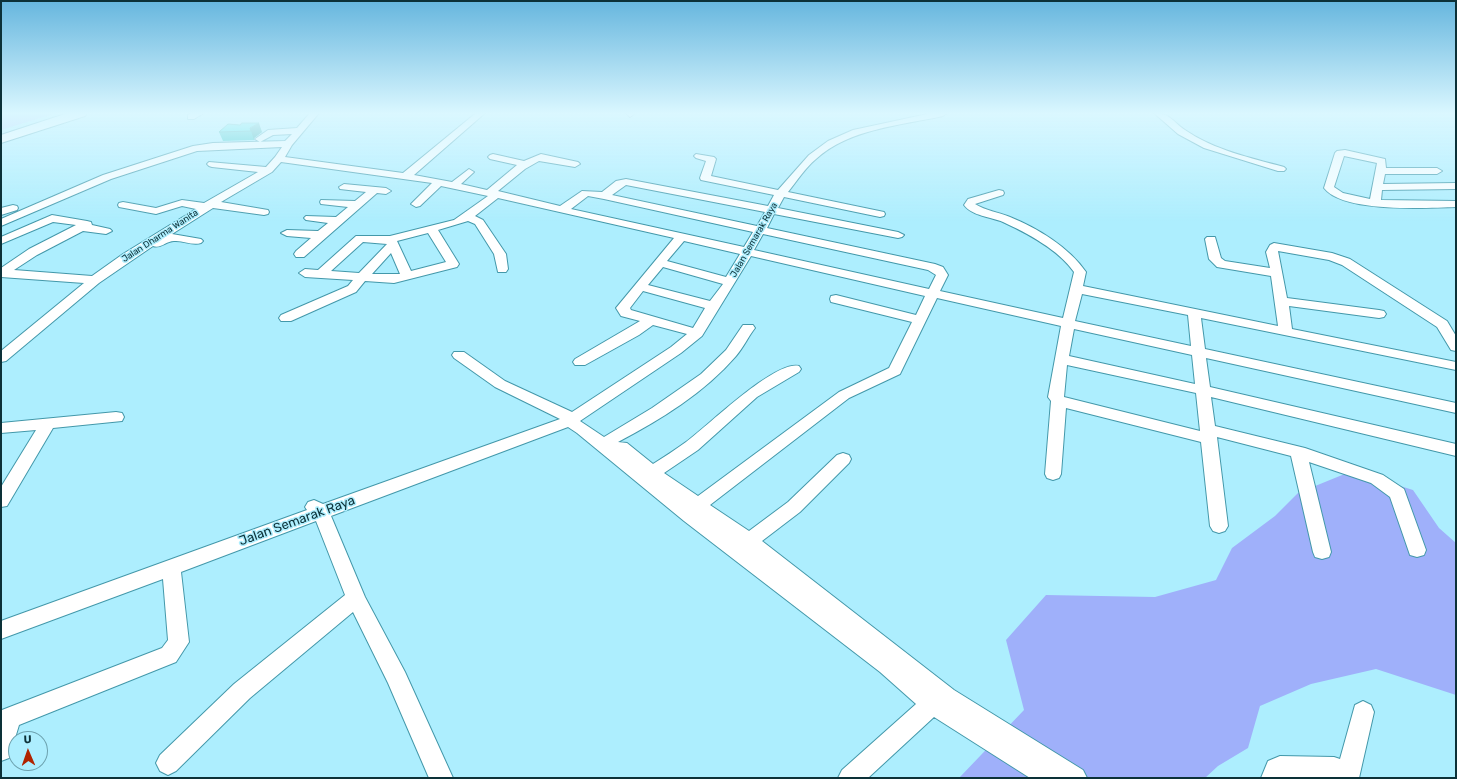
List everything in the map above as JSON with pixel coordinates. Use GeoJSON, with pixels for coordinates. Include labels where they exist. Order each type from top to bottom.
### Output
{"type":"FeatureCollection","features":[{"type":"Feature","properties":{"kind":"street"},"geometry":{"type":"LineString","coordinates":[[1,223],[107,177],[192,149]]}},
{"type":"Feature","properties":{"kind":"street","name":"Jalan Dharma Wanita"},"geometry":{"type":"LineString","coordinates":[[1,358],[95,280],[127,257],[208,205],[268,170],[279,160],[285,149]]}},
{"type":"Feature","properties":{"kind":"street"},"geometry":{"type":"LineString","coordinates":[[406,176],[438,149]]}},
{"type":"Feature","properties":{"kind":"street","name":"Jalan Semarak Raya"},"geometry":{"type":"LineString","coordinates":[[1,619],[317,509],[576,413],[676,350],[697,333],[713,306],[730,282],[782,193],[811,158],[822,149]]}},
{"type":"Feature","properties":{"kind":"street"},"geometry":{"type":"LineString","coordinates":[[1218,149],[1241,158],[1281,169]]}},
{"type":"Feature","properties":{"kind":"street"},"geometry":{"type":"LineString","coordinates":[[1375,202],[1382,161],[1380,159],[1341,153],[1329,188],[1348,197],[1375,202],[1406,206],[1456,204]]}},
{"type":"Feature","properties":{"kind":"street"},"geometry":{"type":"LineString","coordinates":[[699,156],[711,159],[705,178],[880,214]]}},
{"type":"Feature","properties":{"kind":"street"},"geometry":{"type":"LineString","coordinates":[[493,157],[525,164]]}},
{"type":"Feature","properties":{"kind":"street"},"geometry":{"type":"LineString","coordinates":[[321,274],[360,238],[392,241],[458,222],[467,217],[525,164],[539,157],[575,164]]}},
{"type":"Feature","properties":{"kind":"street"},"geometry":{"type":"LineString","coordinates":[[279,160],[406,176],[454,185],[932,293],[1456,408]]}},
{"type":"Feature","properties":{"kind":"street"},"geometry":{"type":"LineString","coordinates":[[212,164],[268,170]]}},
{"type":"Feature","properties":{"kind":"street"},"geometry":{"type":"LineString","coordinates":[[1380,171],[1437,171]]}},
{"type":"Feature","properties":{"kind":"street"},"geometry":{"type":"LineString","coordinates":[[454,185],[469,172]]}},
{"type":"Feature","properties":{"kind":"street"},"geometry":{"type":"LineString","coordinates":[[300,254],[356,204],[376,190],[388,174]]}},
{"type":"Feature","properties":{"kind":"street"},"geometry":{"type":"LineString","coordinates":[[416,204],[439,182]]}},
{"type":"Feature","properties":{"kind":"street"},"geometry":{"type":"LineString","coordinates":[[604,196],[620,183],[626,182],[898,235]]}},
{"type":"Feature","properties":{"kind":"street"},"geometry":{"type":"LineString","coordinates":[[1377,187],[1456,186]]}},
{"type":"Feature","properties":{"kind":"street"},"geometry":{"type":"LineString","coordinates":[[344,187],[376,190]]}},
{"type":"Feature","properties":{"kind":"street"},"geometry":{"type":"LineString","coordinates":[[563,209],[586,193],[604,196],[939,270],[942,275],[895,371],[844,394],[698,505]]}},
{"type":"Feature","properties":{"kind":"street"},"geometry":{"type":"LineString","coordinates":[[999,193],[972,201],[969,205],[1008,220],[1039,238],[1069,259],[1080,272],[1077,289],[1067,323],[1061,359],[1056,397],[1059,401],[1052,474]]}},
{"type":"Feature","properties":{"kind":"street"},"geometry":{"type":"LineString","coordinates":[[325,202],[356,204]]}},
{"type":"Feature","properties":{"kind":"street"},"geometry":{"type":"LineString","coordinates":[[123,205],[156,211],[177,204],[208,205],[264,212]]}},
{"type":"Feature","properties":{"kind":"street"},"geometry":{"type":"LineString","coordinates":[[1,212],[13,208]]}},
{"type":"Feature","properties":{"kind":"street"},"geometry":{"type":"LineString","coordinates":[[1430,216],[1456,210]]}},
{"type":"Feature","properties":{"kind":"street"},"geometry":{"type":"LineString","coordinates":[[467,217],[479,222],[500,254],[502,269]]}},
{"type":"Feature","properties":{"kind":"street"},"geometry":{"type":"LineString","coordinates":[[1,241],[52,218],[87,224],[33,252],[2,273]]}},
{"type":"Feature","properties":{"kind":"street"},"geometry":{"type":"LineString","coordinates":[[310,218],[338,220]]}},
{"type":"Feature","properties":{"kind":"street"},"geometry":{"type":"LineString","coordinates":[[81,227],[106,231]]}},
{"type":"Feature","properties":{"kind":"street"},"geometry":{"type":"LineString","coordinates":[[305,273],[394,279],[455,267],[431,229]]}},
{"type":"Feature","properties":{"kind":"street"},"geometry":{"type":"LineString","coordinates":[[288,233],[320,236]]}},
{"type":"Feature","properties":{"kind":"street"},"geometry":{"type":"LineString","coordinates":[[17,234],[52,242]]}},
{"type":"Feature","properties":{"kind":"street"},"geometry":{"type":"LineString","coordinates":[[681,237],[623,308],[623,310],[697,333]]}},
{"type":"Feature","properties":{"kind":"street"},"geometry":{"type":"LineString","coordinates":[[127,257],[144,253],[168,238],[197,241]]}},
{"type":"Feature","properties":{"kind":"street"},"geometry":{"type":"LineString","coordinates":[[1211,239],[1215,258],[1221,264],[1277,273]]}},
{"type":"Feature","properties":{"kind":"street"},"geometry":{"type":"LineString","coordinates":[[392,241],[407,276]]}},
{"type":"Feature","properties":{"kind":"street"},"geometry":{"type":"LineString","coordinates":[[286,318],[352,289],[392,241]]}},
{"type":"Feature","properties":{"kind":"street"},"geometry":{"type":"LineString","coordinates":[[1286,331],[1277,273],[1272,252],[1274,247],[1332,257],[1346,262],[1442,324],[1456,347]]}},
{"type":"Feature","properties":{"kind":"street"},"geometry":{"type":"LineString","coordinates":[[660,263],[730,282]]}},
{"type":"Feature","properties":{"kind":"street"},"geometry":{"type":"LineString","coordinates":[[2,273],[95,280]]}},
{"type":"Feature","properties":{"kind":"street"},"geometry":{"type":"LineString","coordinates":[[641,287],[713,306]]}},
{"type":"Feature","properties":{"kind":"street"},"geometry":{"type":"LineString","coordinates":[[1077,289],[1456,366]]}},
{"type":"Feature","properties":{"kind":"street"},"geometry":{"type":"LineString","coordinates":[[836,299],[921,320]]}},
{"type":"Feature","properties":{"kind":"street"},"geometry":{"type":"LineString","coordinates":[[1281,301],[1379,314]]}},
{"type":"Feature","properties":{"kind":"street"},"geometry":{"type":"LineString","coordinates":[[1194,313],[1219,526]]}},
{"type":"Feature","properties":{"kind":"street"},"geometry":{"type":"LineString","coordinates":[[580,362],[634,332],[652,320]]}},
{"type":"Feature","properties":{"kind":"street"},"geometry":{"type":"LineString","coordinates":[[610,439],[626,431],[696,385],[732,352],[748,328]]}},
{"type":"Feature","properties":{"kind":"street"},"geometry":{"type":"LineString","coordinates":[[459,355],[500,384],[576,413],[652,473],[749,541],[939,701],[1028,747],[1075,778]]}},
{"type":"Feature","properties":{"kind":"street"},"geometry":{"type":"LineString","coordinates":[[1061,359],[1253,401],[1456,450]]}},
{"type":"Feature","properties":{"kind":"street"},"geometry":{"type":"LineString","coordinates":[[652,473],[692,446],[752,394],[794,369]]}},
{"type":"Feature","properties":{"kind":"street"},"geometry":{"type":"LineString","coordinates":[[1059,401],[1208,435],[1299,452],[1377,480],[1394,489],[1398,493],[1417,550]]}},
{"type":"Feature","properties":{"kind":"street"},"geometry":{"type":"LineString","coordinates":[[576,413],[583,429],[690,516],[888,665],[1051,778]]}},
{"type":"Feature","properties":{"kind":"street"},"geometry":{"type":"LineString","coordinates":[[1,428],[116,417]]}},
{"type":"Feature","properties":{"kind":"street"},"geometry":{"type":"LineString","coordinates":[[1,501],[36,445],[47,424]]}},
{"type":"Feature","properties":{"kind":"street"},"geometry":{"type":"LineString","coordinates":[[1299,452],[1302,472],[1322,552]]}},
{"type":"Feature","properties":{"kind":"street"},"geometry":{"type":"LineString","coordinates":[[749,541],[794,507],[843,459]]}},
{"type":"Feature","properties":{"kind":"street"},"geometry":{"type":"LineString","coordinates":[[317,509],[356,598],[397,679],[441,778]]}},
{"type":"Feature","properties":{"kind":"street","name":"Jalan Semarak Raya"},"geometry":{"type":"LineString","coordinates":[[1,630],[317,509]]}},
{"type":"Feature","properties":{"kind":"street"},"geometry":{"type":"LineString","coordinates":[[1,750],[6,720],[168,655],[177,647],[180,642],[171,566]]}},
{"type":"Feature","properties":{"kind":"street"},"geometry":{"type":"LineString","coordinates":[[168,763],[242,691],[356,598]]}},
{"type":"Feature","properties":{"kind":"street"},"geometry":{"type":"LineString","coordinates":[[850,778],[939,701]]}},
{"type":"Feature","properties":{"kind":"street"},"geometry":{"type":"LineString","coordinates":[[1273,778],[1276,770],[1280,768],[1334,769],[1353,776],[1353,749],[1363,712]]}},
{"type":"Feature","properties":{"kind":"shaded area"},"geometry":{"type":"Polygon","coordinates":[[[1352,471],[1413,490],[1439,528],[1456,543],[1456,695],[1376,669],[1311,684],[1260,706],[1248,748],[1218,766],[1205,778],[959,778],[1024,710],[1006,640],[1046,595],[1155,597],[1216,580],[1232,548],[1275,516],[1298,493],[1352,471]]]}}]}
